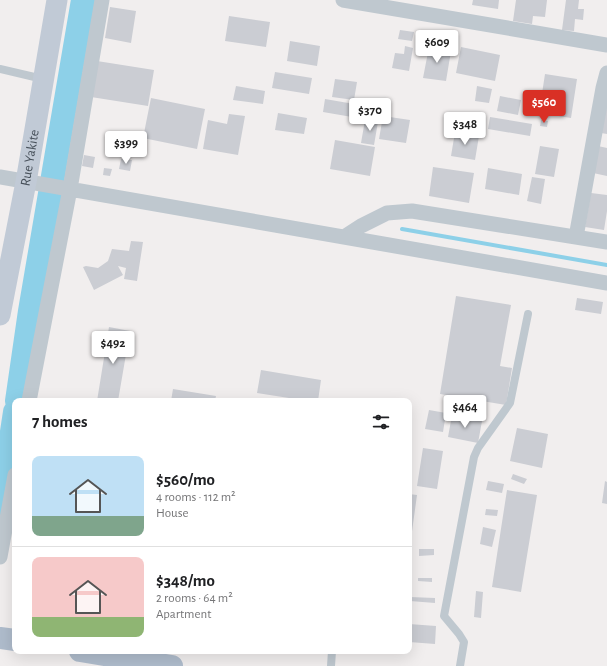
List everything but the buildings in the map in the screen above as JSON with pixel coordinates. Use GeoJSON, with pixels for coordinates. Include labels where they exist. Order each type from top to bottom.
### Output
{"type":"FeatureCollection","features":[{"type":"Feature","properties":{"kind":"main road","name":"Rue Yakite"},"geometry":{"type":"LineString","coordinates":[[0,315],[26,182],[57,0]]}},
{"type":"Feature","properties":{"kind":"main road"},"geometry":{"type":"LineString","coordinates":[[0,638],[12,640]]}},
{"type":"Feature","properties":{"kind":"main road"},"geometry":{"type":"LineString","coordinates":[[98,654],[172,666]]}},
{"type":"Feature","properties":{"kind":"street"},"geometry":{"type":"LineString","coordinates":[[30,398],[70,189],[102,0]]}},
{"type":"Feature","properties":{"kind":"street"},"geometry":{"type":"LineString","coordinates":[[343,0],[607,45]]}},
{"type":"Feature","properties":{"kind":"street"},"geometry":{"type":"LineString","coordinates":[[576,237],[606,83]]}},
{"type":"Feature","properties":{"kind":"street"},"geometry":{"type":"LineString","coordinates":[[0,177],[607,282]]}},
{"type":"Feature","properties":{"kind":"street"},"geometry":{"type":"LineString","coordinates":[[344,237],[360,226],[387,212],[412,211],[607,242]]}},
{"type":"Feature","properties":{"kind":"street"},"geometry":{"type":"LineString","coordinates":[[0,557],[12,491]]}},
{"type":"Feature","properties":{"kind":"lane"},"geometry":{"type":"LineString","coordinates":[[0,69],[44,80]]}},
{"type":"Feature","properties":{"kind":"lane"},"geometry":{"type":"LineString","coordinates":[[460,666],[464,642],[444,616],[462,519],[474,457],[510,403],[528,314]]}},
{"type":"Feature","properties":{"kind":"lane"},"geometry":{"type":"LineString","coordinates":[[330,666],[332,654]]}},
{"type":"Feature","properties":{"kind":"waterway"},"geometry":{"type":"LineString","coordinates":[[17,398],[30,311],[83,0]]}},
{"type":"Feature","properties":{"kind":"waterway"},"geometry":{"type":"LineString","coordinates":[[402,229],[607,265]]}},
{"type":"Feature","properties":{"kind":"waterway"},"geometry":{"type":"LineString","coordinates":[[0,510],[12,432]]}}]}
